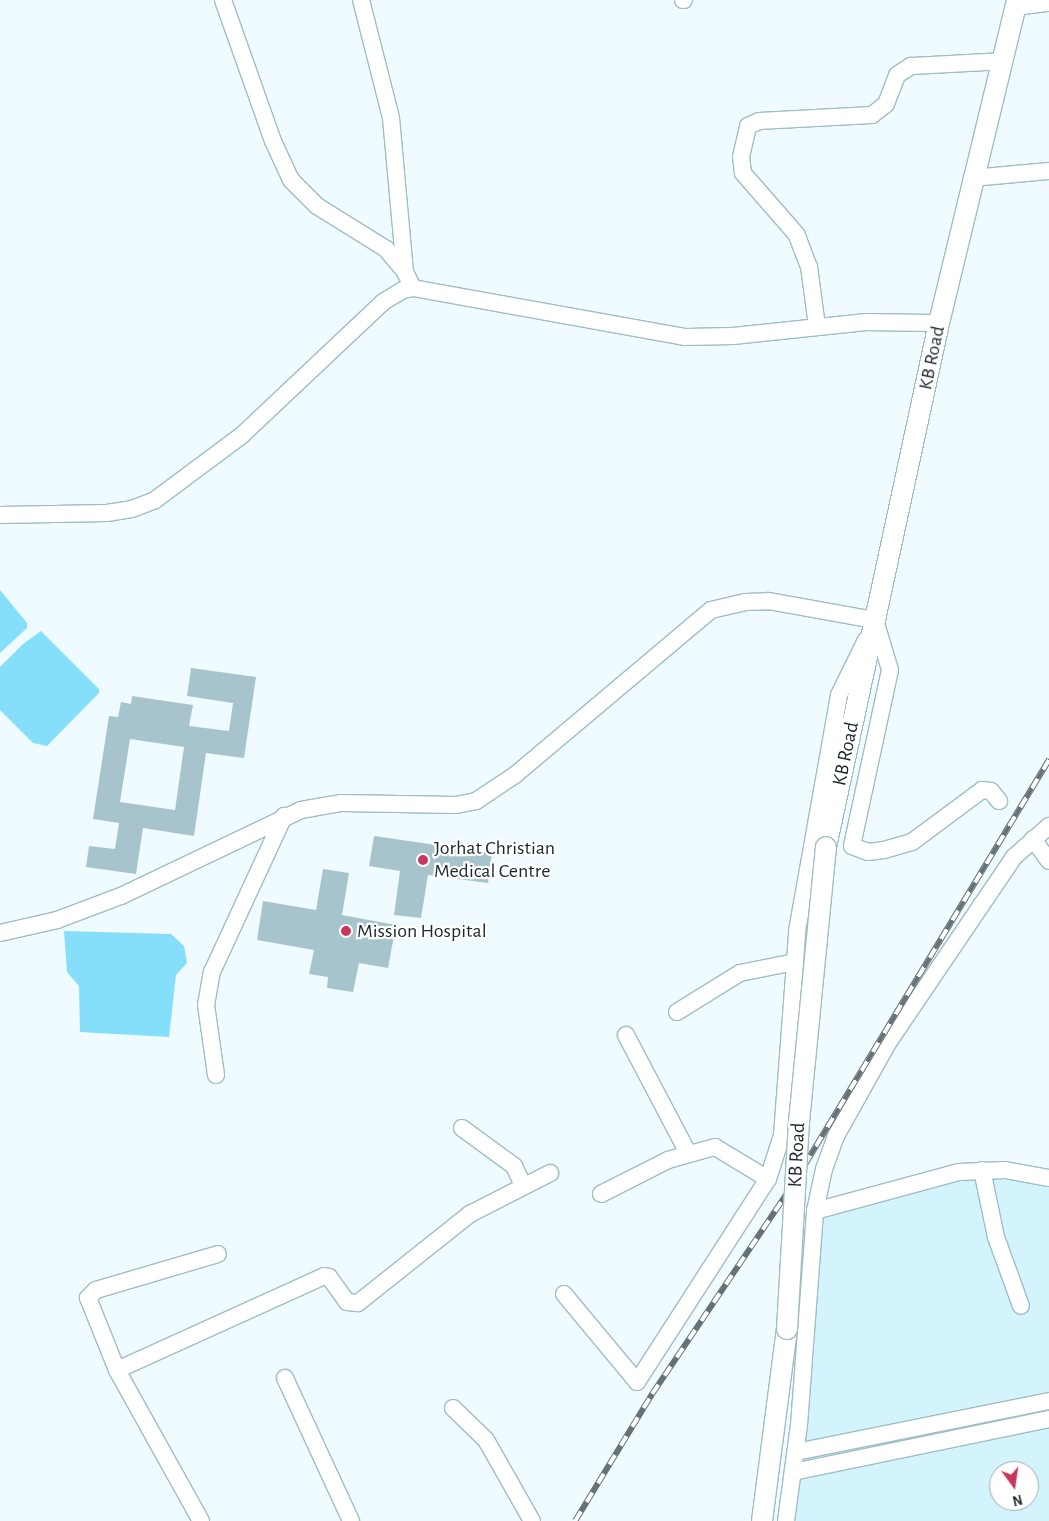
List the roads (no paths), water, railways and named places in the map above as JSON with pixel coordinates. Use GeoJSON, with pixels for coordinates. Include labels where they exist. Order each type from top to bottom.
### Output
{"type":"FeatureCollection","features":[{"type":"Feature","properties":{"kind":"main road","name":"KB Road"},"geometry":{"type":"LineString","coordinates":[[762,1521],[787,1330],[799,1122],[821,884],[867,657],[939,323],[972,178],[1016,4]]}},
{"type":"Feature","properties":{"kind":"street"},"geometry":{"type":"LineString","coordinates":[[223,0],[273,141],[291,180],[316,206],[386,249],[405,272],[413,288]]}},
{"type":"Feature","properties":{"kind":"street"},"geometry":{"type":"LineString","coordinates":[[361,0],[391,118],[405,272]]}},
{"type":"Feature","properties":{"kind":"street"},"geometry":{"type":"LineString","coordinates":[[1016,4],[1049,3]]}},
{"type":"Feature","properties":{"kind":"street"},"geometry":{"type":"LineString","coordinates":[[817,326],[810,267],[797,234],[743,173],[741,157],[748,126],[759,120],[872,116],[886,104],[897,75],[911,66],[1002,61]]}},
{"type":"Feature","properties":{"kind":"street"},"geometry":{"type":"LineString","coordinates":[[972,178],[1049,171]]}},
{"type":"Feature","properties":{"kind":"street"},"geometry":{"type":"LineString","coordinates":[[0,515],[106,512],[132,509],[155,500],[260,419],[383,302],[394,294],[413,288],[686,337],[733,336],[817,326],[883,321],[939,323]]}},
{"type":"Feature","properties":{"kind":"street"},"geometry":{"type":"LineString","coordinates":[[0,933],[57,920],[121,896],[284,816],[317,805],[341,803],[456,805],[492,793],[711,610],[746,602],[769,601],[875,620]]}},
{"type":"Feature","properties":{"kind":"street"},"geometry":{"type":"LineString","coordinates":[[875,620],[890,670],[852,846],[868,852],[912,842],[982,790],[991,791],[999,801]]}},
{"type":"Feature","properties":{"kind":"street"},"geometry":{"type":"LineString","coordinates":[[564,1294],[637,1382],[768,1179],[782,1135],[795,962],[839,695],[875,620]]}},
{"type":"Feature","properties":{"kind":"street"},"geometry":{"type":"LineString","coordinates":[[216,1074],[206,1005],[212,972],[284,816]]}},
{"type":"Feature","properties":{"kind":"street"},"geometry":{"type":"LineString","coordinates":[[786,1521],[796,1452],[815,1211],[824,1169],[836,1136],[888,1043],[1001,875],[1033,839],[1049,826]]}},
{"type":"Feature","properties":{"kind":"street"},"geometry":{"type":"LineString","coordinates":[[1033,839],[1049,860]]}},
{"type":"Feature","properties":{"kind":"street"},"geometry":{"type":"LineString","coordinates":[[678,1012],[740,973],[795,962]]}},
{"type":"Feature","properties":{"kind":"street"},"geometry":{"type":"LineString","coordinates":[[626,1035],[688,1153]]}},
{"type":"Feature","properties":{"kind":"street"},"geometry":{"type":"LineString","coordinates":[[462,1128],[514,1166],[523,1185]]}},
{"type":"Feature","properties":{"kind":"street"},"geometry":{"type":"LineString","coordinates":[[600,1194],[644,1170],[688,1153],[722,1148],[749,1170],[768,1179]]}},
{"type":"Feature","properties":{"kind":"street"},"geometry":{"type":"LineString","coordinates":[[815,1211],[932,1178],[982,1170],[1049,1178]]}},
{"type":"Feature","properties":{"kind":"street"},"geometry":{"type":"LineString","coordinates":[[982,1170],[996,1237],[1021,1306]]}},
{"type":"Feature","properties":{"kind":"street"},"geometry":{"type":"LineString","coordinates":[[117,1370],[324,1276],[329,1277],[347,1302],[364,1300],[470,1214],[523,1185],[550,1173]]}},
{"type":"Feature","properties":{"kind":"street"},"geometry":{"type":"LineString","coordinates":[[201,1521],[117,1370],[89,1303],[90,1293],[218,1254]]}},
{"type":"Feature","properties":{"kind":"street"},"geometry":{"type":"LineString","coordinates":[[285,1378],[351,1521]]}},
{"type":"Feature","properties":{"kind":"street"},"geometry":{"type":"LineString","coordinates":[[796,1452],[1049,1401]]}},
{"type":"Feature","properties":{"kind":"street"},"geometry":{"type":"LineString","coordinates":[[453,1408],[486,1440],[532,1521]]}},
{"type":"Feature","properties":{"kind":"street"},"geometry":{"type":"LineString","coordinates":[[793,1472],[1049,1419]]}},
{"type":"Feature","properties":{"kind":"street"},"geometry":{"type":"LineString","coordinates":[[848,1442],[853,1460]]}},
{"type":"Feature","properties":{"kind":"water"},"geometry":{"type":"Polygon","coordinates":[[[0,590],[27,623],[27,628],[0,653],[0,590]]]}},
{"type":"Feature","properties":{"kind":"water"},"geometry":{"type":"Polygon","coordinates":[[[41,631],[99,689],[99,693],[47,746],[33,743],[0,710],[0,667],[23,644],[41,631]]]}},
{"type":"Feature","properties":{"kind":"water"},"geometry":{"type":"Polygon","coordinates":[[[64,931],[171,934],[184,946],[187,963],[176,975],[169,1037],[80,1032],[79,986],[67,972],[64,931]]]}},
{"type":"Feature","properties":{"kind":"railway"},"geometry":{"type":"LineString","coordinates":[[575,1521],[652,1394],[793,1184],[1049,759]]}},
{"type":"Feature","properties":{"kind":"place","name":"Jorhat Christian Medical Centre"},"geometry":{"type":"Point","coordinates":[423,860]}},
{"type":"Feature","properties":{"kind":"place","name":"Mission Hospital"},"geometry":{"type":"Point","coordinates":[346,931]}}]}
